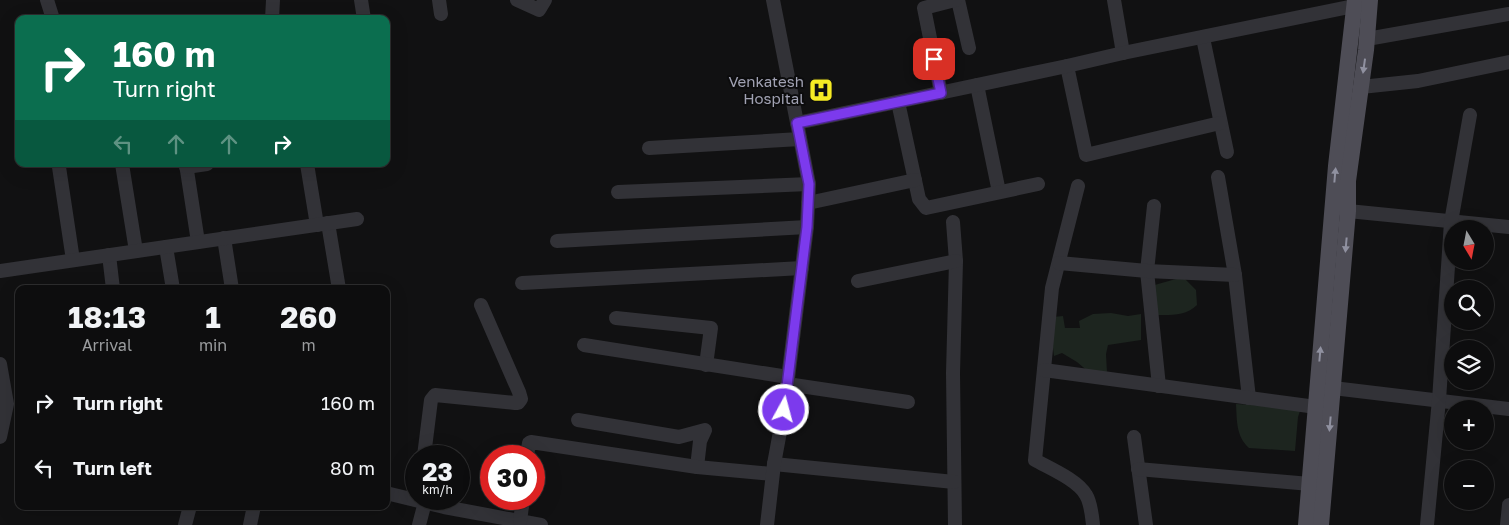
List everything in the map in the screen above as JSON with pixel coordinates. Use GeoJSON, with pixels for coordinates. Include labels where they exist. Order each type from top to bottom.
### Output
{"type":"FeatureCollection","features":[{"type":"Feature","properties":{"kind":"main road"},"geometry":{"type":"LineString","coordinates":[[1322,525],[1348,211],[1348,181],[1367,40],[1363,2]]}},
{"type":"Feature","properties":{"kind":"main road"},"geometry":{"type":"LineString","coordinates":[[1306,525],[1336,166],[1363,2]]}},
{"type":"Feature","properties":{"kind":"street"},"geometry":{"type":"LineString","coordinates":[[47,0],[52,15]]}},
{"type":"Feature","properties":{"kind":"street"},"geometry":{"type":"LineString","coordinates":[[272,15],[273,0]]}},
{"type":"Feature","properties":{"kind":"street"},"geometry":{"type":"LineString","coordinates":[[361,0],[363,15]]}},
{"type":"Feature","properties":{"kind":"street"},"geometry":{"type":"LineString","coordinates":[[439,0],[441,14]]}},
{"type":"Feature","properties":{"kind":"street"},"geometry":{"type":"LineString","coordinates":[[517,0],[539,10],[545,0]]}},
{"type":"Feature","properties":{"kind":"street"},"geometry":{"type":"LineString","coordinates":[[767,525],[773,469],[788,381],[802,268],[807,227],[809,184],[773,0]]}},
{"type":"Feature","properties":{"kind":"street"},"geometry":{"type":"LineString","coordinates":[[941,93],[924,8],[957,0],[969,48]]}},
{"type":"Feature","properties":{"kind":"street"},"geometry":{"type":"LineString","coordinates":[[1114,0],[1123,53]]}},
{"type":"Feature","properties":{"kind":"street"},"geometry":{"type":"LineString","coordinates":[[797,123],[1123,53],[1203,38],[1363,2]]}},
{"type":"Feature","properties":{"kind":"street"},"geometry":{"type":"LineString","coordinates":[[1367,40],[1509,14]]}},
{"type":"Feature","properties":{"kind":"street"},"geometry":{"type":"LineString","coordinates":[[1203,38],[1227,152]]}},
{"type":"Feature","properties":{"kind":"street"},"geometry":{"type":"LineString","coordinates":[[1361,87],[1418,81],[1509,62]]}},
{"type":"Feature","properties":{"kind":"street"},"geometry":{"type":"LineString","coordinates":[[1067,66],[1086,155],[1220,123]]}},
{"type":"Feature","properties":{"kind":"street"},"geometry":{"type":"LineString","coordinates":[[977,85],[999,192]]}},
{"type":"Feature","properties":{"kind":"street"},"geometry":{"type":"LineString","coordinates":[[898,102],[919,199],[926,208],[1038,184]]}},
{"type":"Feature","properties":{"kind":"street"},"geometry":{"type":"LineString","coordinates":[[1451,220],[1470,115]]}},
{"type":"Feature","properties":{"kind":"street"},"geometry":{"type":"LineString","coordinates":[[649,148],[800,139]]}},
{"type":"Feature","properties":{"kind":"street"},"geometry":{"type":"LineString","coordinates":[[59,167],[73,260]]}},
{"type":"Feature","properties":{"kind":"street"},"geometry":{"type":"LineString","coordinates":[[122,167],[136,251]]}},
{"type":"Feature","properties":{"kind":"street"},"geometry":{"type":"LineString","coordinates":[[186,167],[198,242]]}},
{"type":"Feature","properties":{"kind":"street"},"geometry":{"type":"LineString","coordinates":[[307,167],[338,285]]}},
{"type":"Feature","properties":{"kind":"street"},"geometry":{"type":"LineString","coordinates":[[1218,176],[1235,274],[1249,398]]}},
{"type":"Feature","properties":{"kind":"street"},"geometry":{"type":"LineString","coordinates":[[808,203],[915,180]]}},
{"type":"Feature","properties":{"kind":"street"},"geometry":{"type":"LineString","coordinates":[[618,192],[809,184]]}},
{"type":"Feature","properties":{"kind":"street"},"geometry":{"type":"LineString","coordinates":[[1078,186],[1052,288],[1035,460],[1073,482],[1086,494],[1093,525]]}},
{"type":"Feature","properties":{"kind":"street"},"geometry":{"type":"LineString","coordinates":[[1154,206],[1147,272],[1158,386]]}},
{"type":"Feature","properties":{"kind":"street"},"geometry":{"type":"LineString","coordinates":[[1348,211],[1444,221]]}},
{"type":"Feature","properties":{"kind":"street"},"geometry":{"type":"LineString","coordinates":[[0,271],[357,219]]}},
{"type":"Feature","properties":{"kind":"street"},"geometry":{"type":"LineString","coordinates":[[953,222],[956,261],[953,373],[955,525]]}},
{"type":"Feature","properties":{"kind":"street"},"geometry":{"type":"LineString","coordinates":[[1494,226],[1509,227]]}},
{"type":"Feature","properties":{"kind":"street"},"geometry":{"type":"LineString","coordinates":[[557,241],[807,227]]}},
{"type":"Feature","properties":{"kind":"street"},"geometry":{"type":"LineString","coordinates":[[224,238],[231,285]]}},
{"type":"Feature","properties":{"kind":"street"},"geometry":{"type":"LineString","coordinates":[[166,247],[172,285]]}},
{"type":"Feature","properties":{"kind":"street"},"geometry":{"type":"LineString","coordinates":[[109,255],[113,285]]}},
{"type":"Feature","properties":{"kind":"street"},"geometry":{"type":"LineString","coordinates":[[858,281],[956,261]]}},
{"type":"Feature","properties":{"kind":"street"},"geometry":{"type":"LineString","coordinates":[[1058,263],[1147,272],[1235,274]]}},
{"type":"Feature","properties":{"kind":"street"},"geometry":{"type":"LineString","coordinates":[[522,283],[802,268]]}},
{"type":"Feature","properties":{"kind":"street"},"geometry":{"type":"LineString","coordinates":[[1427,525],[1439,400],[1448,270]]}},
{"type":"Feature","properties":{"kind":"street"},"geometry":{"type":"LineString","coordinates":[[426,445],[432,400],[435,395],[515,403],[518,403],[521,399],[481,305]]}},
{"type":"Feature","properties":{"kind":"street"},"geometry":{"type":"LineString","coordinates":[[616,318],[711,328],[706,365]]}},
{"type":"Feature","properties":{"kind":"street"},"geometry":{"type":"LineString","coordinates":[[584,345],[908,402]]}},
{"type":"Feature","properties":{"kind":"street"},"geometry":{"type":"LineString","coordinates":[[0,364],[13,405],[0,437]]}},
{"type":"Feature","properties":{"kind":"street"},"geometry":{"type":"LineString","coordinates":[[1044,370],[1316,407]]}},
{"type":"Feature","properties":{"kind":"street"},"geometry":{"type":"LineString","coordinates":[[1333,388],[1509,409]]}},
{"type":"Feature","properties":{"kind":"street"},"geometry":{"type":"LineString","coordinates":[[578,420],[679,438],[705,430],[700,441],[697,467]]}},
{"type":"Feature","properties":{"kind":"street"},"geometry":{"type":"LineString","coordinates":[[1134,438],[1146,525]]}},
{"type":"Feature","properties":{"kind":"street"},"geometry":{"type":"LineString","coordinates":[[528,445],[531,442],[697,467],[773,469],[954,482]]}},
{"type":"Feature","properties":{"kind":"street"},"geometry":{"type":"LineString","coordinates":[[1138,469],[1310,484]]}},
{"type":"Feature","properties":{"kind":"street"},"geometry":{"type":"LineString","coordinates":[[390,494],[405,497]]}},
{"type":"Feature","properties":{"kind":"street"},"geometry":{"type":"LineString","coordinates":[[1507,525],[1509,505]]}},
{"type":"Feature","properties":{"kind":"street"},"geometry":{"type":"LineString","coordinates":[[185,525],[189,510]]}},
{"type":"Feature","properties":{"kind":"street"},"geometry":{"type":"LineString","coordinates":[[250,525],[253,510]]}},
{"type":"Feature","properties":{"kind":"street"},"geometry":{"type":"LineString","coordinates":[[419,525],[420,510]]}},
{"type":"Feature","properties":{"kind":"street"},"geometry":{"type":"LineString","coordinates":[[465,510],[538,525]]}},
{"type":"Feature","properties":{"kind":"street"},"geometry":{"type":"LineString","coordinates":[[520,521],[522,510]]}},
{"type":"Feature","properties":{"kind":"shaded area"},"geometry":{"type":"Polygon","coordinates":[[[1183,277],[1196,290],[1197,305],[1183,313],[1156,315],[1151,286],[1183,277]]]}},
{"type":"Feature","properties":{"kind":"shaded area"},"geometry":{"type":"Polygon","coordinates":[[[1111,313],[1128,316],[1141,314],[1141,340],[1108,345],[1106,354],[1107,373],[1090,373],[1062,353],[1054,356],[1051,332],[1053,317],[1063,316],[1065,328],[1080,328],[1079,321],[1093,314],[1111,313]]]}},
{"type":"Feature","properties":{"kind":"shaded area"},"geometry":{"type":"Polygon","coordinates":[[[1236,404],[1301,408],[1298,417],[1295,451],[1249,448],[1239,433],[1236,404]]]}},
{"type":"Feature","properties":{"kind":"place","name":"Venkatesh Hospital"},"geometry":{"type":"Point","coordinates":[821,90]}},
{"type":"Feature","properties":{"kind":"route"},"geometry":{"type":"LineString","coordinates":[[784,410],[807,227],[809,184],[797,123],[941,93],[934,59]]}}]}
